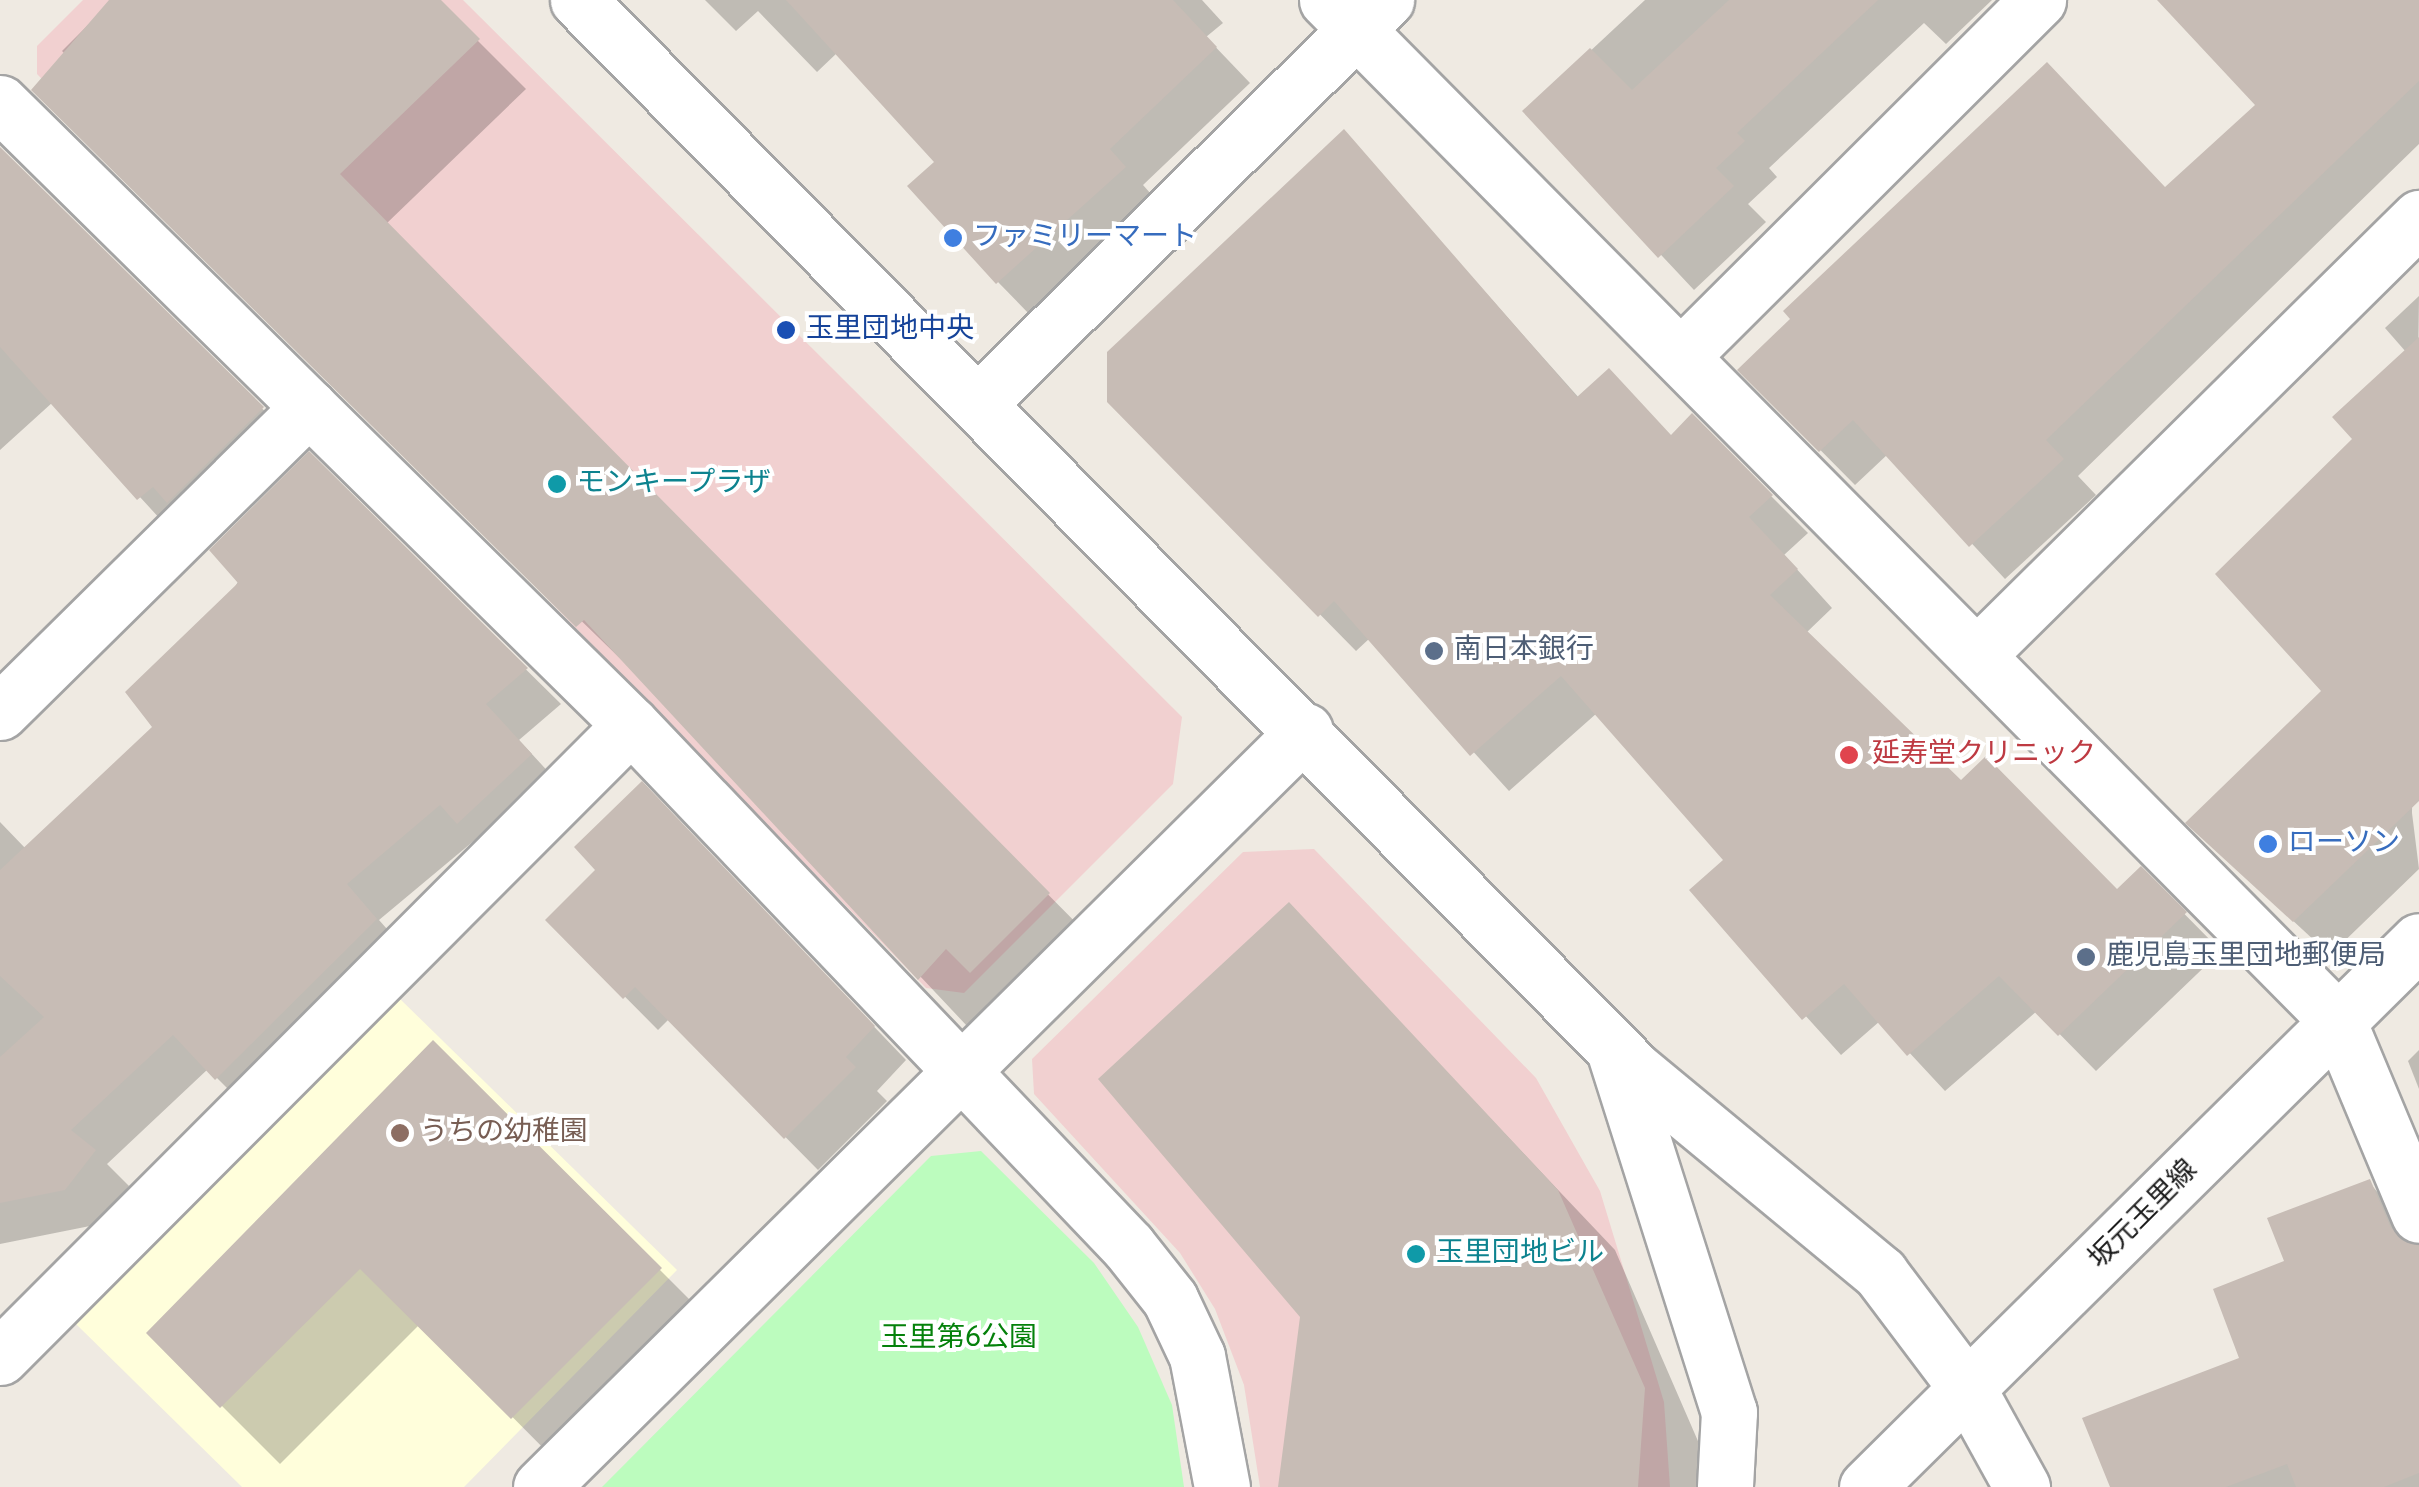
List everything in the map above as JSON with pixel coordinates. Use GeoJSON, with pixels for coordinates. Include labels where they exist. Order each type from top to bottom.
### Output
{"type":"FeatureCollection","features":[{"type":"Feature","properties":{"kind":"street"},"geometry":{"type":"LineString","coordinates":[[578,0],[982,399],[1613,1047],[1880,1272],[1968,1391],[2022,1487]]}},
{"type":"Feature","properties":{"kind":"street"},"geometry":{"type":"LineString","coordinates":[[1682,354],[2038,0]]}},
{"type":"Feature","properties":{"kind":"street"},"geometry":{"type":"LineString","coordinates":[[982,399],[1357,10],[1682,354],[2338,1021],[2419,1216]]}},
{"type":"Feature","properties":{"kind":"street"},"geometry":{"type":"LineString","coordinates":[[0,103],[630,724],[965,1067],[1170,1300],[1216,1419],[1222,1487]]}},
{"type":"Feature","properties":{"kind":"street"},"geometry":{"type":"LineString","coordinates":[[1978,655],[2419,218]]}},
{"type":"Feature","properties":{"kind":"street"},"geometry":{"type":"LineString","coordinates":[[0,712],[309,407]]}},
{"type":"Feature","properties":{"kind":"street"},"geometry":{"type":"LineString","coordinates":[[0,1357],[630,724]]}},
{"type":"Feature","properties":{"kind":"street"},"geometry":{"type":"LineString","coordinates":[[541,1487],[1305,731]]}},
{"type":"Feature","properties":{"kind":"street","name":"坂元玉里線"},"geometry":{"type":"LineString","coordinates":[[1868,1487],[2419,941]]}},
{"type":"Feature","properties":{"kind":"street"},"geometry":{"type":"LineString","coordinates":[[1613,1047],[1729,1412],[1724,1487]]}},
{"type":"Feature","properties":{"kind":"shaded area"},"geometry":{"type":"Polygon","coordinates":[[[83,0],[463,0],[1182,717],[1173,784],[964,993],[926,988],[37,74],[37,46],[83,0]]]}},
{"type":"Feature","properties":{"kind":"shaded area","name":"玉里団地ビル"},"geometry":{"type":"Polygon","coordinates":[[[1314,849],[1536,1078],[1600,1191],[1664,1402],[1670,1487],[1260,1487],[1244,1385],[1215,1309],[1180,1253],[1034,1094],[1032,1059],[1243,852],[1314,849]]]}},
{"type":"Feature","properties":{"kind":"shaded area","name":"うちの幼稚園"},"geometry":{"type":"Polygon","coordinates":[[[397,996],[677,1270],[464,1487],[242,1487],[76,1324],[397,996]]]}},
{"type":"Feature","properties":{"kind":"green space","name":"玉里第6公園"},"geometry":{"type":"Polygon","coordinates":[[[981,1151],[1094,1263],[1138,1327],[1172,1405],[1184,1487],[602,1487],[931,1156],[981,1151]]]}},
{"type":"Feature","properties":{"kind":"building","name":"モンキープラザ"},"geometry":{"type":"Polygon","coordinates":[[[109,0],[441,0],[480,39],[340,174],[1050,893],[970,973],[946,949],[918,980],[584,620],[576,627],[31,90],[109,0]]]}},
{"type":"Feature","properties":{"kind":"building"},"geometry":{"type":"Polygon","coordinates":[[[786,0],[1173,0],[1217,47],[1110,149],[1126,167],[996,284],[907,186],[934,162],[786,0]]]}},
{"type":"Feature","properties":{"kind":"building"},"geometry":{"type":"Polygon","coordinates":[[[1729,0],[1878,0],[1737,133],[1745,141],[1716,168],[1734,186],[1658,258],[1522,111],[1590,48],[1632,90],[1729,0]]]}},
{"type":"Feature","properties":{"kind":"building"},"geometry":{"type":"Polygon","coordinates":[[[2157,0],[2419,0],[2419,81],[2046,440],[2064,459],[1969,547],[1853,420],[1819,452],[1737,370],[1790,319],[1783,311],[2047,62],[2165,187],[2255,105],[2157,0]]]}},
{"type":"Feature","properties":{"kind":"building"},"geometry":{"type":"Polygon","coordinates":[[[1344,129],[1577,397],[1609,368],[1671,435],[1692,413],[1773,495],[1749,517],[1798,569],[1770,595],[1961,780],[1986,756],[2117,889],[2141,866],[2187,912],[2058,1036],[1999,976],[1907,1056],[1844,984],[1802,1020],[1689,890],[1723,860],[1561,676],[1470,756],[1334,601],[1318,617],[1107,402],[1107,352],[1344,129]]]}},
{"type":"Feature","properties":{"kind":"building"},"geometry":{"type":"Polygon","coordinates":[[[0,147],[264,407],[167,503],[153,487],[137,500],[0,347],[0,147]]]}},
{"type":"Feature","properties":{"kind":"building"},"geometry":{"type":"Polygon","coordinates":[[[2419,337],[2419,801],[2293,922],[2185,823],[2321,691],[2215,574],[2352,439],[2332,417],[2419,337]]]}},
{"type":"Feature","properties":{"kind":"building"},"geometry":{"type":"Polygon","coordinates":[[[309,451],[528,668],[486,704],[532,754],[457,824],[440,805],[347,884],[377,919],[215,1080],[173,1035],[71,1130],[96,1150],[65,1190],[0,1203],[0,1057],[44,1017],[0,976],[0,870],[152,727],[125,692],[238,583],[209,550],[309,451]]]}},
{"type":"Feature","properties":{"kind":"building"},"geometry":{"type":"Polygon","coordinates":[[[642,781],[875,1026],[846,1057],[856,1067],[784,1139],[635,987],[623,999],[545,920],[595,870],[574,847],[642,781]]]}},
{"type":"Feature","properties":{"kind":"building","name":"玉里団地ビル"},"geometry":{"type":"Polygon","coordinates":[[[1289,902],[1558,1190],[1645,1388],[1638,1487],[1278,1487],[1300,1317],[1098,1079],[1289,902]]]}},
{"type":"Feature","properties":{"kind":"building"},"geometry":{"type":"Polygon","coordinates":[[[433,1040],[662,1268],[511,1419],[360,1269],[220,1408],[146,1333],[433,1040]]]}},
{"type":"Feature","properties":{"kind":"building"},"geometry":{"type":"Polygon","coordinates":[[[2370,1179],[2391,1228],[2419,1246],[2419,1473],[2384,1487],[2296,1487],[2287,1464],[2226,1487],[2110,1487],[2082,1418],[2239,1358],[2213,1289],[2284,1261],[2267,1218],[2370,1179]]]}},
{"type":"Feature","properties":{"kind":"place","name":"ファミリーマート"},"geometry":{"type":"Point","coordinates":[953,238]}},
{"type":"Feature","properties":{"kind":"place","name":"玉里団地中央"},"geometry":{"type":"Point","coordinates":[786,330]}},
{"type":"Feature","properties":{"kind":"place","name":"モンキープラザ"},"geometry":{"type":"Point","coordinates":[557,484]}},
{"type":"Feature","properties":{"kind":"place","name":"南日本銀行"},"geometry":{"type":"Point","coordinates":[1434,651]}},
{"type":"Feature","properties":{"kind":"place","name":"延寿堂クリニック"},"geometry":{"type":"Point","coordinates":[1849,755]}},
{"type":"Feature","properties":{"kind":"place","name":"ローソン"},"geometry":{"type":"Point","coordinates":[2268,844]}},
{"type":"Feature","properties":{"kind":"place","name":"鹿児島玉里団地郵便局"},"geometry":{"type":"Point","coordinates":[2086,957]}},
{"type":"Feature","properties":{"kind":"place","name":"うちの幼稚園"},"geometry":{"type":"Point","coordinates":[400,1133]}},
{"type":"Feature","properties":{"kind":"place","name":"玉里団地ビル"},"geometry":{"type":"Point","coordinates":[1416,1254]}}]}
